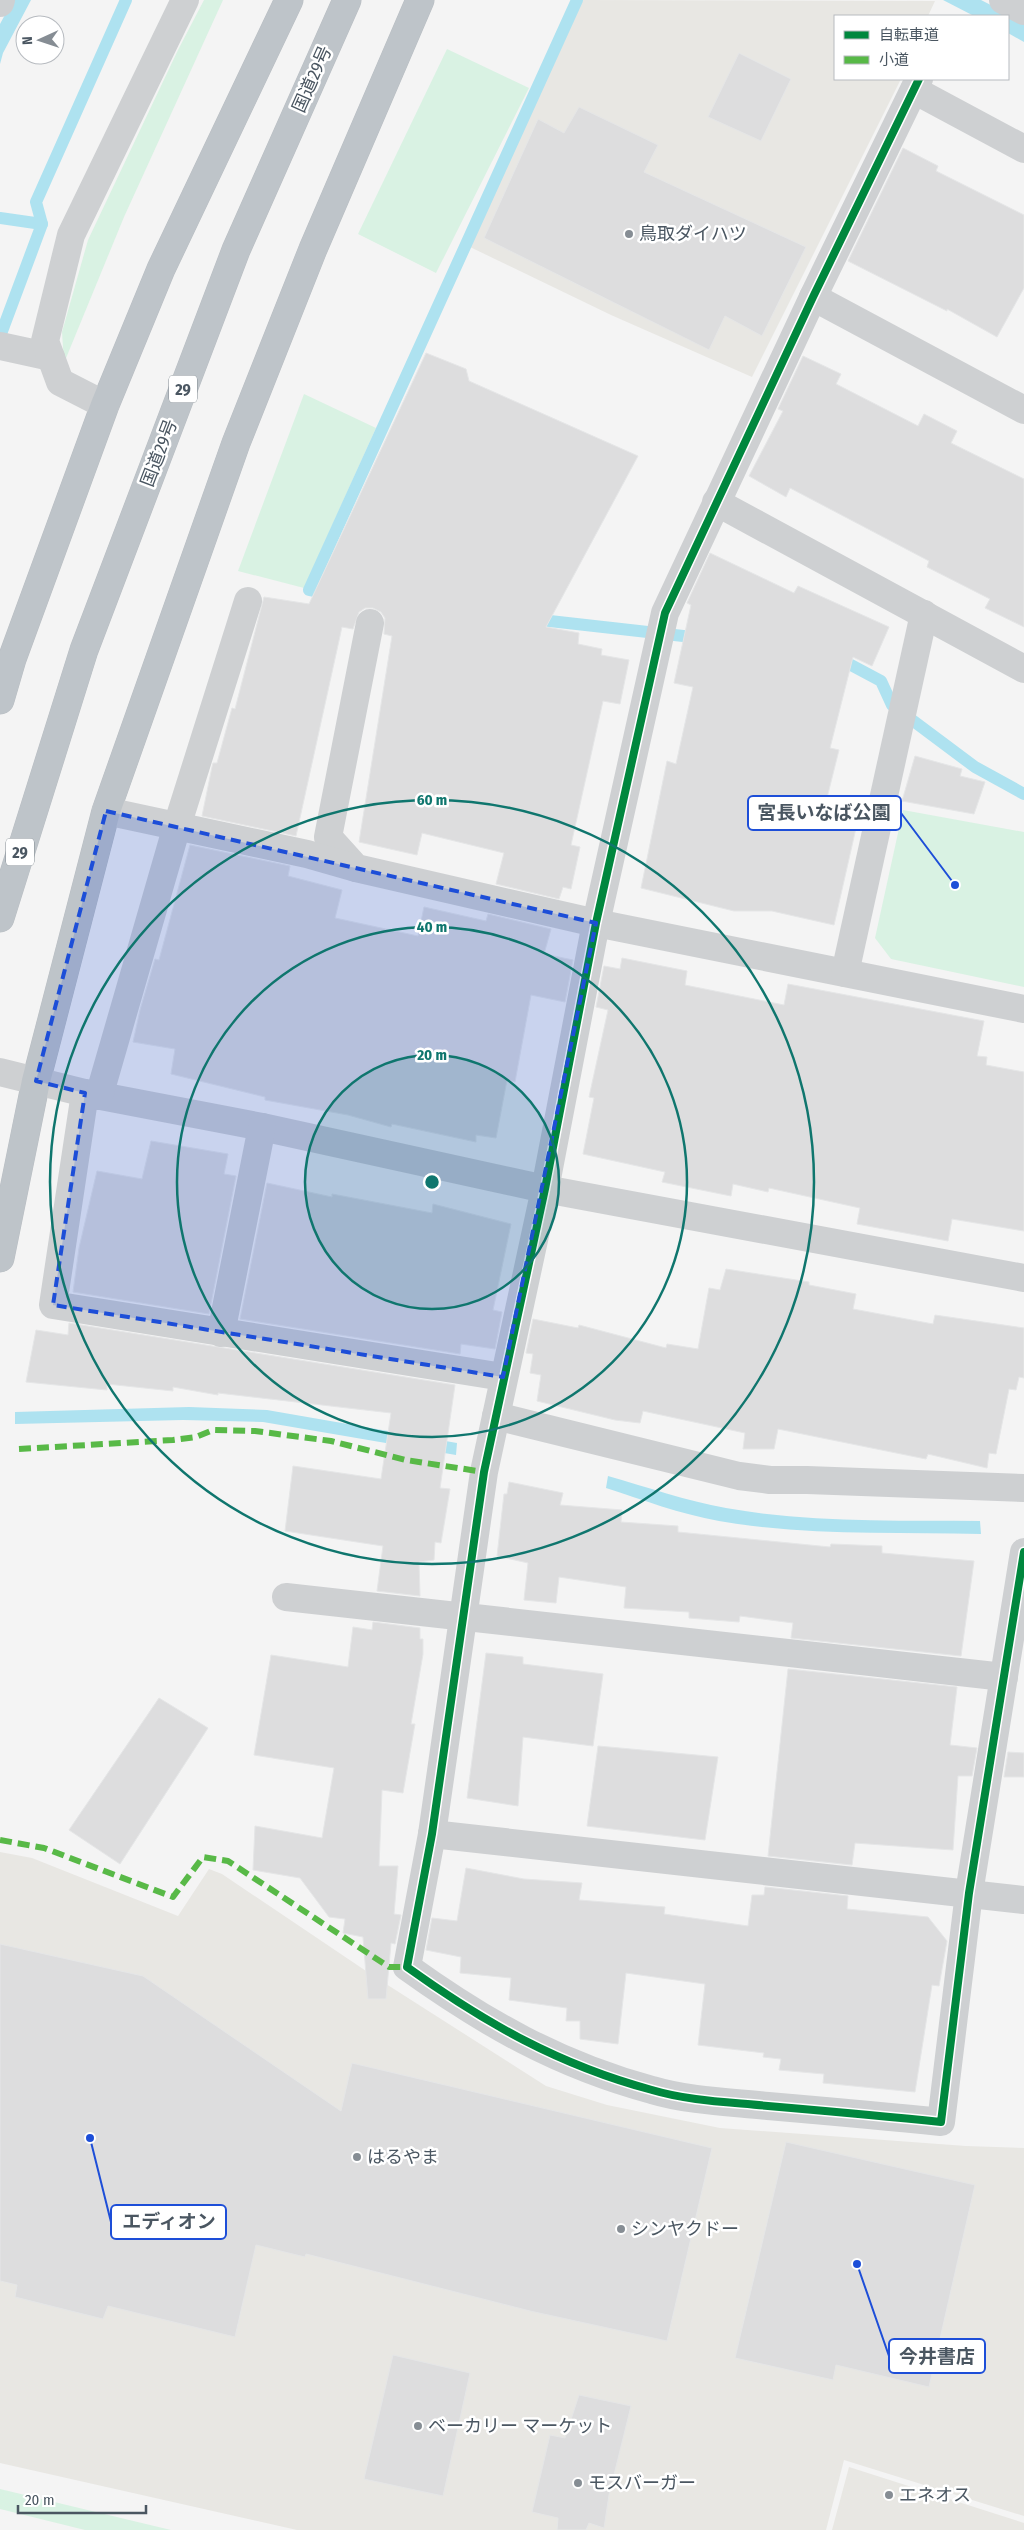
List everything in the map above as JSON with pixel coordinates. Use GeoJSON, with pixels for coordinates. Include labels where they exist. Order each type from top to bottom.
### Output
{"type":"FeatureCollection","features":[{"type":"Feature","properties":{"kind":"highway"},"geometry":{"type":"LineString","coordinates":[[0,700],[12,659],[105,405],[161,269],[289,0]]}},
{"type":"Feature","properties":{"kind":"highway","name":"国道29号"},"geometry":{"type":"LineString","coordinates":[[0,918],[84,650],[236,250],[347,0]]}},
{"type":"Feature","properties":{"kind":"highway"},"geometry":{"type":"LineString","coordinates":[[0,1258],[36,1081],[106,811],[236,443],[313,249],[420,0]]}},
{"type":"Feature","properties":{"kind":"street"},"geometry":{"type":"LineString","coordinates":[[105,405],[60,382],[45,341],[71,235],[185,0]]}},
{"type":"Feature","properties":{"kind":"street"},"geometry":{"type":"LineString","coordinates":[[1003,0],[1024,11]]}},
{"type":"Feature","properties":{"kind":"street"},"geometry":{"type":"LineString","coordinates":[[1024,149],[917,84],[813,297],[665,613],[596,923],[545,1189],[484,1472],[432,1834],[407,1967],[472,2013],[544,2052],[600,2074],[653,2091],[704,2100],[941,2122],[969,1893],[1024,1552]]}},
{"type":"Feature","properties":{"kind":"street"},"geometry":{"type":"LineString","coordinates":[[813,297],[1024,410]]}},
{"type":"Feature","properties":{"kind":"street"},"geometry":{"type":"LineString","coordinates":[[0,346],[51,357]]}},
{"type":"Feature","properties":{"kind":"street"},"geometry":{"type":"LineString","coordinates":[[716,502],[1024,669]]}},
{"type":"Feature","properties":{"kind":"street"},"geometry":{"type":"LineString","coordinates":[[248,601],[92,1094],[53,1306],[504,1377]]}},
{"type":"Feature","properties":{"kind":"street"},"geometry":{"type":"LineString","coordinates":[[845,973],[924,614]]}},
{"type":"Feature","properties":{"kind":"street"},"geometry":{"type":"LineString","coordinates":[[356,868],[328,837],[370,622]]}},
{"type":"Feature","properties":{"kind":"street"},"geometry":{"type":"LineString","coordinates":[[106,811],[307,854],[356,868],[596,923],[1024,1009]]}},
{"type":"Feature","properties":{"kind":"street"},"geometry":{"type":"LineString","coordinates":[[0,1072],[92,1094],[262,1127],[545,1189],[1024,1278]]}},
{"type":"Feature","properties":{"kind":"street"},"geometry":{"type":"LineString","coordinates":[[221,1332],[262,1127]]}},
{"type":"Feature","properties":{"kind":"street"},"geometry":{"type":"LineString","coordinates":[[496,1416],[739,1476],[770,1480],[1024,1488]]}},
{"type":"Feature","properties":{"kind":"street"},"geometry":{"type":"LineString","coordinates":[[286,1597],[464,1615],[1004,1676]]}},
{"type":"Feature","properties":{"kind":"street"},"geometry":{"type":"LineString","coordinates":[[432,1834],[1024,1900]]}},
{"type":"Feature","properties":{"kind":"highlighted area"},"geometry":{"type":"Polygon","coordinates":[[[106,811],[596,923],[503,1377],[53,1305],[85,1093],[36,1081],[106,811]]]}},
{"type":"Feature","properties":{"kind":"shaded area"},"geometry":{"type":"Polygon","coordinates":[[[583,0],[935,1],[928,15],[834,15],[834,80],[900,80],[752,377],[611,315],[470,247],[583,0]]]}},
{"type":"Feature","properties":{"kind":"shaded area"},"geometry":{"type":"Polygon","coordinates":[[[0,1852],[32,1858],[178,1916],[209,1869],[222,1874],[372,1975],[546,2086],[607,2105],[720,2128],[966,2146],[1024,2148],[1024,2516],[844,2460],[826,2530],[297,2530],[0,2463],[0,1852]]]}},
{"type":"Feature","properties":{"kind":"shaded area","name":"エネオス"},"geometry":{"type":"Polygon","coordinates":[[[849,2467],[1024,2523],[1024,2530],[832,2530],[849,2467]]]}},
{"type":"Feature","properties":{"kind":"green space"},"geometry":{"type":"Polygon","coordinates":[[[204,0],[223,0],[124,217],[64,363],[62,332],[88,240],[178,50],[204,0]]]}},
{"type":"Feature","properties":{"kind":"green space"},"geometry":{"type":"Polygon","coordinates":[[[447,49],[529,88],[436,273],[358,234],[447,49]]]}},
{"type":"Feature","properties":{"kind":"green space"},"geometry":{"type":"Polygon","coordinates":[[[304,394],[376,428],[304,588],[238,571],[304,394]]]}},
{"type":"Feature","properties":{"kind":"green space"},"geometry":{"type":"Polygon","coordinates":[[[903,810],[1024,832],[1024,987],[891,959],[875,938],[903,810]]]}},
{"type":"Feature","properties":{"kind":"green space"},"geometry":{"type":"Polygon","coordinates":[[[0,2489],[171,2530],[85,2530],[0,2509],[0,2489]]]}},
{"type":"Feature","properties":{"kind":"water"},"geometry":{"type":"Polygon","coordinates":[[[13,0],[31,0],[23,15],[15,15],[15,30],[3,53],[0,64],[0,24],[13,0]]]}},
{"type":"Feature","properties":{"kind":"water"},"geometry":{"type":"Polygon","coordinates":[[[943,0],[981,0],[1024,22],[1024,42],[1009,34],[1009,15],[972,15],[943,0]]]}},
{"type":"Feature","properties":{"kind":"water"},"geometry":{"type":"Polygon","coordinates":[[[189,1407],[267,1410],[457,1443],[456,1455],[263,1422],[183,1420],[15,1424],[15,1412],[189,1407]]]}},
{"type":"Feature","properties":{"kind":"water"},"geometry":{"type":"Polygon","coordinates":[[[608,1476],[681,1498],[757,1513],[821,1518],[980,1521],[981,1534],[817,1531],[751,1526],[676,1511],[606,1488],[608,1476]]]}},
{"type":"Feature","properties":{"kind":"building"},"geometry":{"type":"Polygon","coordinates":[[[739,53],[791,79],[761,141],[708,117],[739,53]]]}},
{"type":"Feature","properties":{"kind":"building"},"geometry":{"type":"Polygon","coordinates":[[[579,107],[658,145],[644,172],[806,247],[762,336],[725,316],[709,350],[484,238],[538,119],[564,133],[579,107]]]}},
{"type":"Feature","properties":{"kind":"building"},"geometry":{"type":"Polygon","coordinates":[[[903,148],[938,166],[936,171],[1024,215],[1024,288],[997,337],[947,309],[947,311],[848,261],[903,148]]]}},
{"type":"Feature","properties":{"kind":"building"},"geometry":{"type":"Polygon","coordinates":[[[426,353],[466,369],[469,381],[638,456],[546,627],[579,633],[578,644],[602,649],[601,655],[629,660],[620,704],[603,701],[571,845],[580,847],[571,889],[563,887],[559,899],[496,884],[504,853],[422,833],[417,855],[359,842],[392,636],[384,634],[385,618],[381,612],[373,608],[365,608],[359,612],[353,629],[342,627],[296,836],[202,816],[213,763],[217,763],[232,708],[235,709],[264,597],[309,604],[426,353]]]}},
{"type":"Feature","properties":{"kind":"building"},"geometry":{"type":"Polygon","coordinates":[[[803,356],[841,374],[836,384],[918,426],[924,414],[957,431],[951,443],[1024,479],[1024,627],[985,608],[990,599],[927,567],[929,561],[790,488],[786,497],[749,476],[783,411],[778,409],[803,356]]]}},
{"type":"Feature","properties":{"kind":"building"},"geometry":{"type":"Polygon","coordinates":[[[710,553],[794,593],[798,586],[889,627],[872,666],[853,657],[830,748],[839,750],[827,798],[861,806],[834,925],[772,911],[734,911],[641,888],[667,761],[676,764],[693,687],[674,683],[691,605],[687,603],[710,553]]]}},
{"type":"Feature","properties":{"kind":"building"},"geometry":{"type":"Polygon","coordinates":[[[915,756],[962,769],[960,776],[985,782],[974,814],[902,801],[915,756]]]}},
{"type":"Feature","properties":{"kind":"building"},"geometry":{"type":"Polygon","coordinates":[[[190,845],[290,866],[288,876],[342,890],[335,918],[418,936],[424,907],[486,921],[488,914],[551,929],[544,954],[573,960],[565,1002],[531,995],[515,1082],[507,1080],[496,1138],[476,1135],[476,1142],[392,1124],[391,1127],[348,1115],[265,1100],[265,1097],[171,1074],[175,1049],[133,1042],[155,959],[159,960],[190,845]]]}},
{"type":"Feature","properties":{"kind":"building"},"geometry":{"type":"Polygon","coordinates":[[[622,958],[687,971],[685,985],[784,1005],[788,984],[984,1021],[977,1056],[987,1057],[986,1065],[1024,1072],[1024,1231],[952,1219],[948,1241],[857,1224],[860,1208],[769,1188],[768,1192],[733,1184],[731,1196],[662,1182],[665,1172],[583,1154],[594,1098],[589,1097],[608,1010],[596,1007],[604,966],[620,969],[622,958]]]}},
{"type":"Feature","properties":{"kind":"building"},"geometry":{"type":"Polygon","coordinates":[[[151,1141],[228,1154],[224,1174],[236,1176],[209,1314],[73,1292],[79,1248],[97,1171],[142,1179],[151,1141]]]}},
{"type":"Feature","properties":{"kind":"building"},"geometry":{"type":"Polygon","coordinates":[[[267,1183],[332,1197],[332,1194],[432,1213],[433,1204],[511,1224],[493,1310],[502,1312],[495,1349],[461,1344],[460,1354],[240,1319],[267,1183]]]}},
{"type":"Feature","properties":{"kind":"building"},"geometry":{"type":"Polygon","coordinates":[[[726,1269],[809,1282],[809,1285],[856,1294],[853,1309],[933,1324],[935,1315],[1024,1328],[1024,1378],[1019,1377],[1016,1390],[1009,1389],[996,1454],[989,1453],[987,1468],[928,1454],[926,1459],[778,1429],[774,1449],[743,1449],[745,1433],[643,1411],[640,1423],[615,1420],[537,1401],[541,1375],[530,1373],[533,1354],[526,1353],[533,1319],[578,1328],[579,1325],[666,1348],[667,1344],[698,1349],[709,1288],[720,1290],[726,1269]]]}},
{"type":"Feature","properties":{"kind":"building"},"geometry":{"type":"Polygon","coordinates":[[[69,1323],[455,1385],[440,1488],[450,1489],[441,1543],[435,1542],[434,1560],[419,1562],[420,1596],[377,1591],[383,1546],[285,1531],[293,1466],[381,1479],[391,1413],[218,1393],[218,1395],[173,1387],[173,1391],[107,1384],[107,1390],[26,1382],[36,1330],[68,1335],[69,1323]]]}},
{"type":"Feature","properties":{"kind":"building"},"geometry":{"type":"Polygon","coordinates":[[[509,1482],[563,1493],[560,1505],[622,1510],[621,1522],[678,1526],[678,1532],[830,1547],[831,1544],[882,1546],[882,1553],[974,1561],[961,1656],[791,1638],[793,1623],[740,1616],[739,1622],[689,1618],[689,1612],[624,1608],[626,1587],[559,1577],[556,1603],[524,1600],[528,1563],[497,1556],[504,1494],[507,1494],[509,1482]]]}},
{"type":"Feature","properties":{"kind":"building"},"geometry":{"type":"Polygon","coordinates":[[[373,1622],[420,1628],[420,1639],[423,1639],[423,1654],[411,1724],[415,1724],[403,1793],[382,1790],[379,1866],[398,1866],[394,1914],[401,1915],[395,1944],[391,1943],[386,1999],[368,1999],[363,1937],[343,1933],[345,1919],[329,1917],[300,1878],[253,1870],[255,1826],[322,1838],[334,1768],[254,1755],[271,1655],[348,1667],[353,1627],[372,1630],[373,1622]]]}},
{"type":"Feature","properties":{"kind":"building"},"geometry":{"type":"Polygon","coordinates":[[[486,1653],[523,1657],[523,1664],[603,1674],[593,1746],[523,1737],[518,1806],[467,1798],[486,1653]]]}},
{"type":"Feature","properties":{"kind":"building"},"geometry":{"type":"Polygon","coordinates":[[[788,1669],[957,1687],[950,1745],[977,1748],[972,1776],[958,1776],[953,1850],[855,1843],[852,1865],[768,1856],[788,1669]]]}},
{"type":"Feature","properties":{"kind":"building"},"geometry":{"type":"Polygon","coordinates":[[[159,1698],[208,1728],[120,1864],[69,1830],[159,1698]]]}},
{"type":"Feature","properties":{"kind":"building"},"geometry":{"type":"Polygon","coordinates":[[[598,1746],[718,1757],[705,1840],[587,1826],[598,1746]]]}},
{"type":"Feature","properties":{"kind":"building"},"geometry":{"type":"Polygon","coordinates":[[[1008,1752],[1024,1753],[1024,1777],[1004,1777],[1008,1752]]]}},
{"type":"Feature","properties":{"kind":"building"},"geometry":{"type":"Polygon","coordinates":[[[466,1868],[524,1879],[582,1883],[579,1900],[665,1907],[664,1914],[748,1926],[752,1895],[764,1895],[765,1887],[848,1896],[847,1909],[928,1917],[947,1941],[939,1986],[932,1985],[915,2092],[823,2083],[824,2074],[779,2070],[781,2059],[763,2057],[764,2053],[698,2045],[705,1984],[626,1973],[618,2044],[580,2039],[580,2021],[566,2021],[567,2008],[509,2000],[511,1978],[460,1973],[461,1957],[426,1950],[432,1918],[457,1921],[466,1868]]]}},
{"type":"Feature","properties":{"kind":"building"},"geometry":{"type":"Polygon","coordinates":[[[0,1944],[143,1976],[341,2111],[352,2063],[712,2148],[667,2341],[530,2311],[306,2254],[305,2257],[256,2245],[235,2337],[108,2306],[103,2319],[15,2297],[17,2285],[0,2281],[0,1944]]]}},
{"type":"Feature","properties":{"kind":"building"},"geometry":{"type":"Polygon","coordinates":[[[786,2142],[975,2185],[929,2387],[836,2365],[833,2380],[735,2358],[786,2142]]]}},
{"type":"Feature","properties":{"kind":"building"},"geometry":{"type":"Polygon","coordinates":[[[393,2355],[470,2373],[443,2496],[364,2479],[393,2355]]]}},
{"type":"Feature","properties":{"kind":"building"},"geometry":{"type":"Polygon","coordinates":[[[579,2395],[631,2406],[609,2495],[604,2528],[589,2523],[586,2530],[557,2530],[558,2518],[532,2512],[550,2435],[565,2438],[579,2395]]]}},
{"type":"Feature","properties":{"kind":"waterway"},"geometry":{"type":"LineString","coordinates":[[1,334],[42,224],[36,202],[126,0]]}},
{"type":"Feature","properties":{"kind":"waterway"},"geometry":{"type":"LineString","coordinates":[[332,595],[309,590],[577,0]]}},
{"type":"Feature","properties":{"kind":"waterway"},"geometry":{"type":"LineString","coordinates":[[0,218],[42,224]]}},
{"type":"Feature","properties":{"kind":"waterway"},"geometry":{"type":"LineString","coordinates":[[532,619],[701,638]]}},
{"type":"Feature","properties":{"kind":"waterway"},"geometry":{"type":"LineString","coordinates":[[836,657],[881,681],[892,705],[975,767],[1024,794]]}},
{"type":"Feature","properties":{"kind":"marked path"},"geometry":{"type":"LineString","coordinates":[[19,1449],[173,1440],[196,1437],[213,1430],[255,1431],[331,1441],[406,1460],[484,1472]]}},
{"type":"Feature","properties":{"kind":"marked path"},"geometry":{"type":"LineString","coordinates":[[0,1840],[44,1848],[173,1897],[203,1857],[228,1861],[389,1967],[407,1967]]}},
{"type":"Feature","properties":{"kind":"cycle path"},"geometry":{"type":"LineString","coordinates":[[919,80],[813,297],[665,613],[596,923],[545,1189],[484,1472],[432,1834],[407,1967],[465,2006],[524,2040],[585,2068],[652,2090],[680,2097],[709,2101],[941,2122],[969,1893],[1024,1552]]}},
{"type":"Feature","properties":{"kind":"place","name":"鳥取ダイハツ"},"geometry":{"type":"Point","coordinates":[629,234]}},
{"type":"Feature","properties":{"kind":"place","name":"宮長いなば公園"},"geometry":{"type":"Point","coordinates":[955,885]}},
{"type":"Feature","properties":{"kind":"place","name":"エディオン"},"geometry":{"type":"Point","coordinates":[90,2138]}},
{"type":"Feature","properties":{"kind":"place","name":"はるやま"},"geometry":{"type":"Point","coordinates":[357,2157]}},
{"type":"Feature","properties":{"kind":"place","name":"シンヤクドー"},"geometry":{"type":"Point","coordinates":[621,2229]}},
{"type":"Feature","properties":{"kind":"place","name":"今井書店"},"geometry":{"type":"Point","coordinates":[857,2264]}},
{"type":"Feature","properties":{"kind":"place","name":"ベーカリー マーケット"},"geometry":{"type":"Point","coordinates":[418,2426]}},
{"type":"Feature","properties":{"kind":"place","name":"モスバーガー"},"geometry":{"type":"Point","coordinates":[578,2483]}},
{"type":"Feature","properties":{"kind":"place","name":"エネオス"},"geometry":{"type":"Point","coordinates":[889,2495]}}]}
